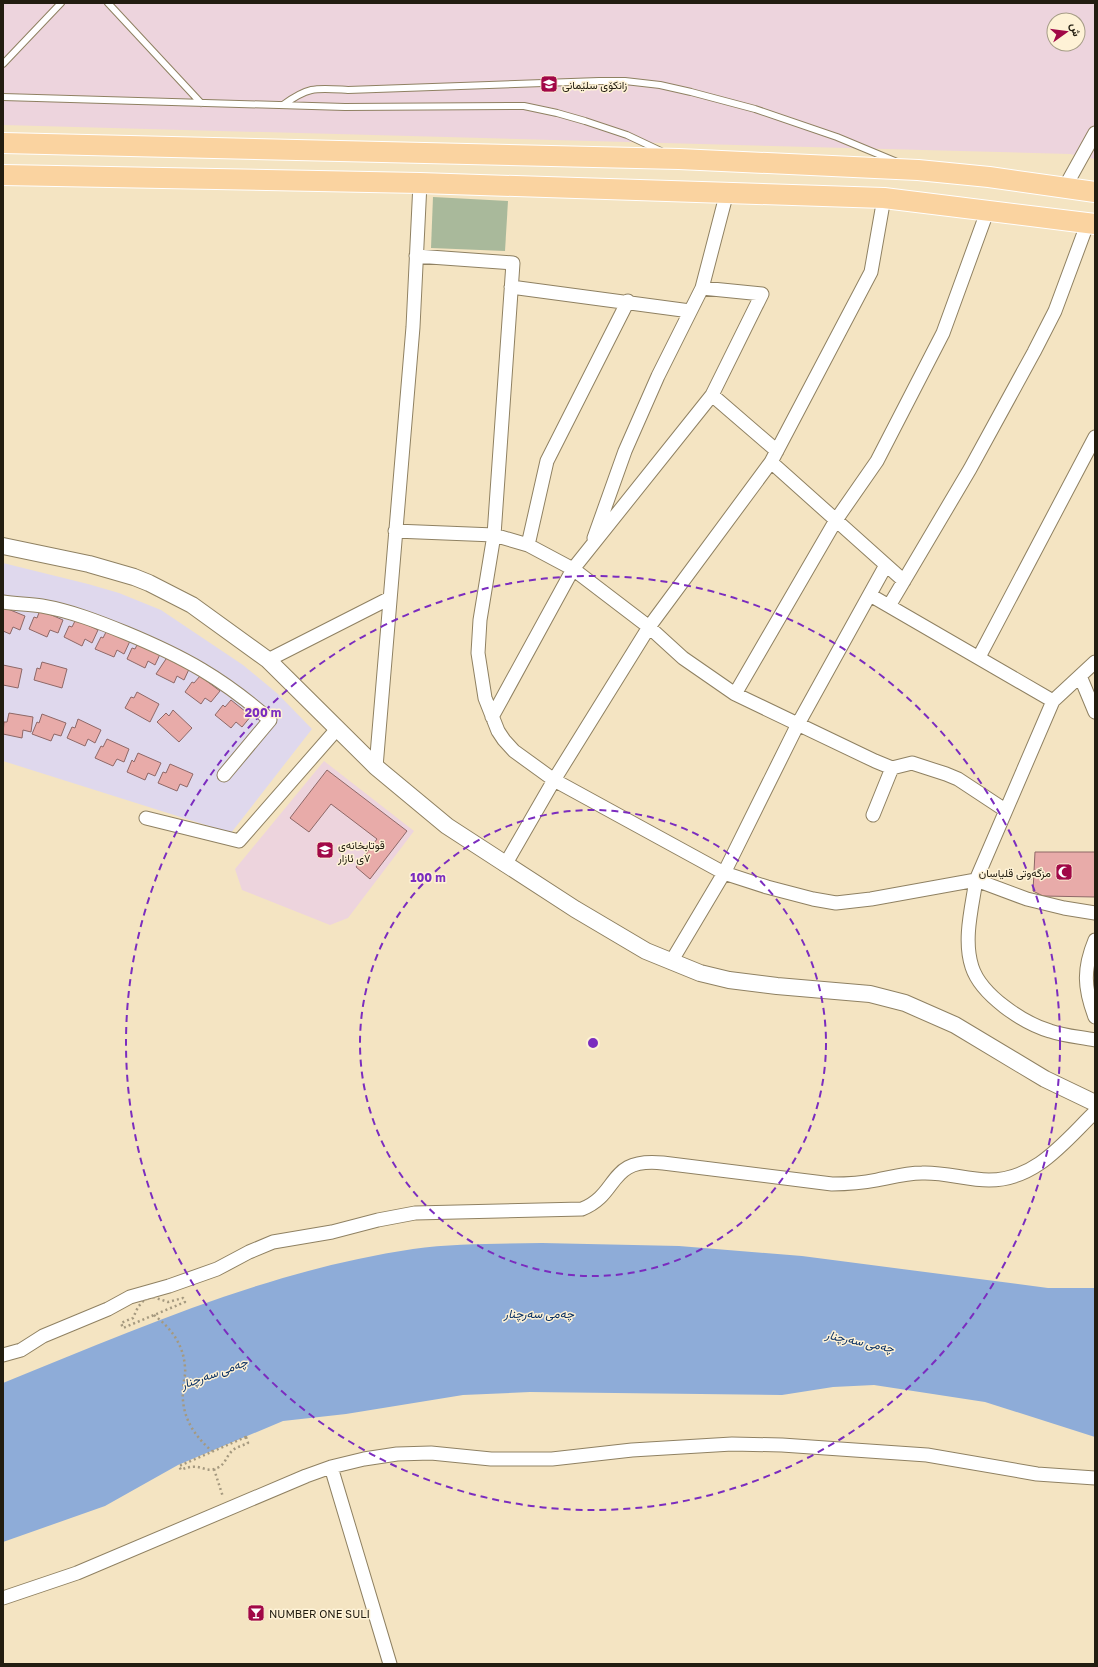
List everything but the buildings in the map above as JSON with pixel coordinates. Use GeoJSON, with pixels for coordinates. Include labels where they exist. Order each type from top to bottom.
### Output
{"type":"FeatureCollection","features":[{"type":"Feature","properties":{"kind":"main road"},"geometry":{"type":"LineString","coordinates":[[3,143],[679,159],[918,170],[989,177],[1095,192]]}},
{"type":"Feature","properties":{"kind":"main road"},"geometry":{"type":"LineString","coordinates":[[3,175],[420,183],[884,198],[987,212],[1091,223]]}},
{"type":"Feature","properties":{"kind":"street"},"geometry":{"type":"LineString","coordinates":[[1065,187],[1095,133]]}},
{"type":"Feature","properties":{"kind":"street"},"geometry":{"type":"LineString","coordinates":[[376,766],[413,327],[420,183]]}},
{"type":"Feature","properties":{"kind":"street"},"geometry":{"type":"LineString","coordinates":[[591,548],[625,451],[658,376],[702,288],[727,192]]}},
{"type":"Feature","properties":{"kind":"street"},"geometry":{"type":"LineString","coordinates":[[505,865],[554,780],[649,627],[774,457],[871,272],[884,198]]}},
{"type":"Feature","properties":{"kind":"street"},"geometry":{"type":"LineString","coordinates":[[736,694],[836,520],[876,461],[943,333],[987,212]]}},
{"type":"Feature","properties":{"kind":"street"},"geometry":{"type":"LineString","coordinates":[[889,606],[970,469],[1034,352],[1055,311],[1091,223]]}},
{"type":"Feature","properties":{"kind":"street"},"geometry":{"type":"LineString","coordinates":[[416,256],[513,263],[494,535],[480,620],[478,653],[482,684],[492,717],[501,735],[514,751],[554,780],[724,873],[813,899],[836,902],[871,899],[976,880],[1027,899],[1064,908],[1095,913]]}},
{"type":"Feature","properties":{"kind":"street"},"geometry":{"type":"LineString","coordinates":[[511,287],[628,301],[690,311]]}},
{"type":"Feature","properties":{"kind":"street"},"geometry":{"type":"LineString","coordinates":[[492,717],[573,569],[712,395],[762,294],[702,288]]}},
{"type":"Feature","properties":{"kind":"street"},"geometry":{"type":"LineString","coordinates":[[528,545],[547,461],[628,301]]}},
{"type":"Feature","properties":{"kind":"street"},"geometry":{"type":"LineString","coordinates":[[712,395],[836,520],[904,582]]}},
{"type":"Feature","properties":{"kind":"street"},"geometry":{"type":"LineString","coordinates":[[979,657],[1095,437]]}},
{"type":"Feature","properties":{"kind":"street"},"geometry":{"type":"LineString","coordinates":[[395,531],[494,535],[528,545],[573,569],[649,627],[684,658],[736,694],[892,768],[912,763],[958,779],[1005,810]]}},
{"type":"Feature","properties":{"kind":"street"},"geometry":{"type":"LineString","coordinates":[[3,546],[89,564],[149,583],[192,605],[268,660],[376,766],[447,826],[505,865],[610,931],[646,951],[700,973],[734,981],[870,994],[905,1003],[954,1025],[1045,1079],[1095,1103]]}},
{"type":"Feature","properties":{"kind":"street"},"geometry":{"type":"LineString","coordinates":[[671,962],[724,873],[798,724],[886,566]]}},
{"type":"Feature","properties":{"kind":"street"},"geometry":{"type":"LineString","coordinates":[[870,595],[1053,700]]}},
{"type":"Feature","properties":{"kind":"street"},"geometry":{"type":"LineString","coordinates":[[268,660],[390,598]]}},
{"type":"Feature","properties":{"kind":"street"},"geometry":{"type":"LineString","coordinates":[[3,602],[43,606],[94,620],[182,658],[216,677],[248,701],[270,720],[224,775]]}},
{"type":"Feature","properties":{"kind":"street"},"geometry":{"type":"LineString","coordinates":[[1095,662],[1053,700],[976,880],[969,928],[972,967],[978,981],[1012,1012],[1030,1024],[1051,1032],[1095,1040]]}},
{"type":"Feature","properties":{"kind":"street"},"geometry":{"type":"LineString","coordinates":[[1080,676],[1095,712]]}},
{"type":"Feature","properties":{"kind":"street"},"geometry":{"type":"LineString","coordinates":[[146,818],[239,841],[337,729]]}},
{"type":"Feature","properties":{"kind":"street"},"geometry":{"type":"LineString","coordinates":[[873,815],[892,768]]}},
{"type":"Feature","properties":{"kind":"street"},"geometry":{"type":"LineString","coordinates":[[1095,940],[1086,970],[1086,987],[1095,1017]]}},
{"type":"Feature","properties":{"kind":"street"},"geometry":{"type":"LineString","coordinates":[[3,1355],[20,1350],[44,1336],[108,1309],[130,1297],[169,1286],[217,1269],[260,1246],[285,1239],[332,1232],[378,1220],[415,1213],[582,1209],[597,1201],[621,1172],[630,1166],[641,1162],[663,1163],[832,1184],[855,1183],[922,1173],[945,1173],[987,1180],[1007,1179],[1026,1173],[1043,1162],[1095,1112]]}},
{"type":"Feature","properties":{"kind":"street"},"geometry":{"type":"LineString","coordinates":[[3,1598],[77,1573],[306,1476],[331,1467],[364,1459],[397,1454],[431,1453],[491,1459],[552,1459],[682,1446],[746,1445],[927,1455],[1037,1474],[1095,1478]]}},
{"type":"Feature","properties":{"kind":"street"},"geometry":{"type":"LineString","coordinates":[[331,1467],[390,1664]]}},
{"type":"Feature","properties":{"kind":"lane"},"geometry":{"type":"LineString","coordinates":[[3,64],[61,3]]}},
{"type":"Feature","properties":{"kind":"lane"},"geometry":{"type":"LineString","coordinates":[[108,3],[201,103]]}},
{"type":"Feature","properties":{"kind":"lane"},"geometry":{"type":"LineString","coordinates":[[283,105],[299,93],[319,88],[348,90],[625,81],[691,92],[755,109],[837,137],[918,170]]}},
{"type":"Feature","properties":{"kind":"lane"},"geometry":{"type":"LineString","coordinates":[[3,97],[345,107],[524,106],[557,112],[627,135],[679,159]]}},
{"type":"Feature","properties":{"kind":"path"},"geometry":{"type":"LineString","coordinates":[[153,1298],[168,1302],[183,1298],[185,1302],[154,1315],[123,1328],[121,1323],[133,1318],[138,1307],[144,1300],[153,1298]]}},
{"type":"Feature","properties":{"kind":"path"},"geometry":{"type":"LineString","coordinates":[[154,1315],[172,1331],[179,1344],[185,1369],[183,1398],[186,1417],[198,1438],[212,1451]]}},
{"type":"Feature","properties":{"kind":"path"},"geometry":{"type":"LineString","coordinates":[[246,1438],[248,1443],[234,1449],[222,1466],[214,1470],[209,1470],[194,1465],[181,1470],[179,1466],[246,1438]]}},
{"type":"Feature","properties":{"kind":"path"},"geometry":{"type":"LineString","coordinates":[[214,1470],[227,1510]]}},
{"type":"Feature","properties":{"kind":"shaded area","name":"زانکۆی سلێمانی"},"geometry":{"type":"Polygon","coordinates":[[[3,3],[1095,3],[1095,159],[1070,154],[3,125],[3,3]]]}},
{"type":"Feature","properties":{"kind":"shaded area"},"geometry":{"type":"Polygon","coordinates":[[[3,563],[119,593],[161,610],[243,665],[278,694],[312,729],[231,833],[3,761],[3,563]]]}},
{"type":"Feature","properties":{"kind":"shaded area","name":"قوتابخانەی ٧ی ئازار"},"geometry":{"type":"Polygon","coordinates":[[[324,761],[414,831],[348,918],[330,925],[242,890],[235,869],[324,761]]]}},
{"type":"Feature","properties":{"kind":"green space"},"geometry":{"type":"Polygon","coordinates":[[[433,197],[508,201],[505,251],[431,248],[433,197]]]}},
{"type":"Feature","properties":{"kind":"water","name":"چەمی سەرچنار"},"geometry":{"type":"Polygon","coordinates":[[[542,1243],[679,1246],[802,1256],[1048,1288],[1095,1288],[1095,1437],[985,1402],[874,1385],[833,1387],[782,1395],[530,1392],[463,1395],[346,1414],[283,1421],[178,1465],[105,1506],[3,1542],[3,1383],[153,1322],[256,1286],[307,1271],[360,1259],[429,1247],[478,1244],[542,1243]]]}},
{"type":"Feature","properties":{"kind":"place","name":"زانکۆی سلێمانی"},"geometry":{"type":"Point","coordinates":[549,84]}},
{"type":"Feature","properties":{"kind":"place","name":"قوتابخانەی ٧ی ئازار"},"geometry":{"type":"Point","coordinates":[325,850]}},
{"type":"Feature","properties":{"kind":"place","name":"مزگەوتی قلیاسان"},"geometry":{"type":"Point","coordinates":[1064,872]}},
{"type":"Feature","properties":{"kind":"place","name":"NUMBER ONE SULI"},"geometry":{"type":"Point","coordinates":[256,1613]}}]}
